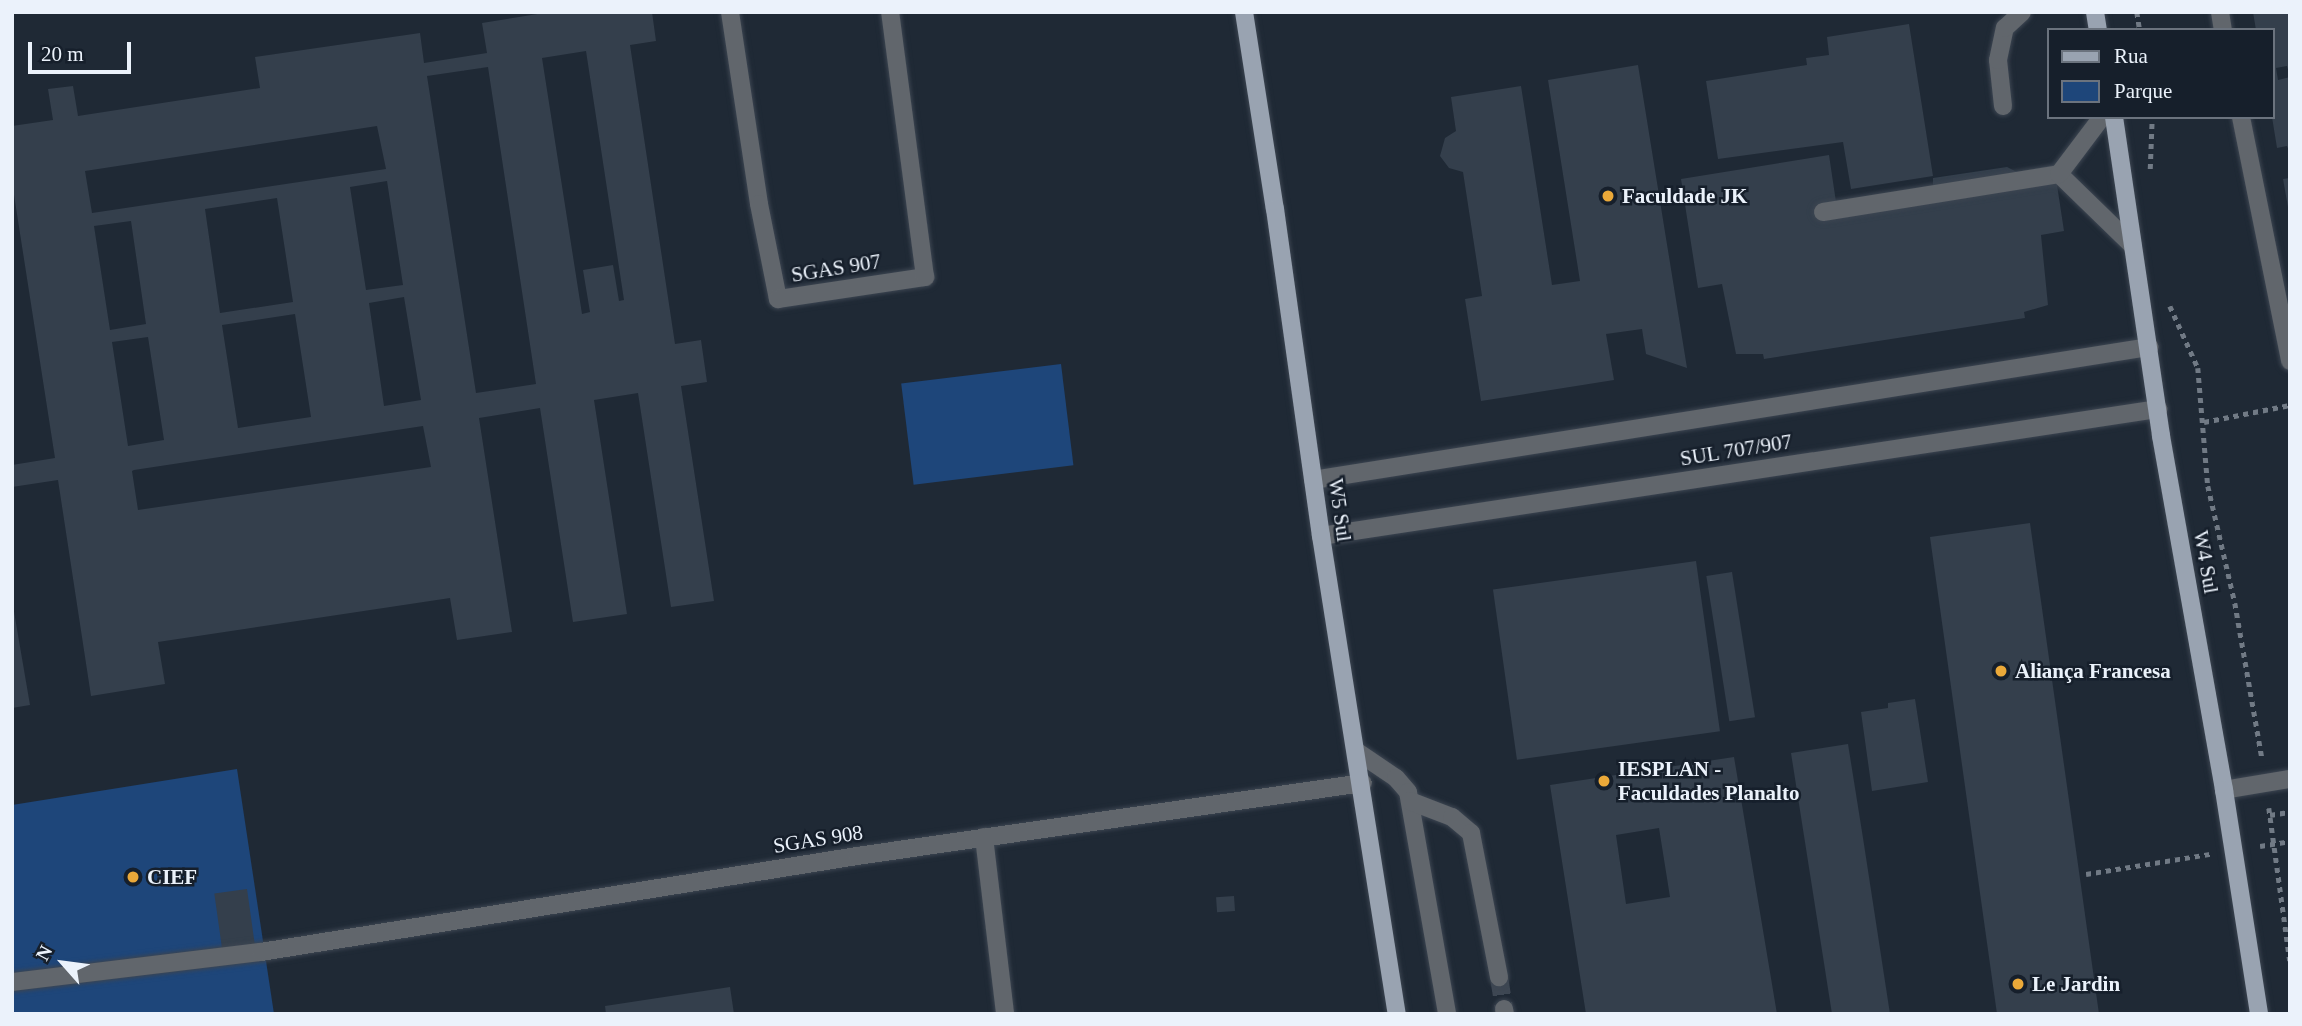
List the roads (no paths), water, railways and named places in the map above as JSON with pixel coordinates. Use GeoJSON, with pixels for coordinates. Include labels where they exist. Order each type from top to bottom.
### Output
{"type":"FeatureCollection","features":[{"type":"Feature","properties":{"kind":"main road","name":"W5 Sul"},"geometry":{"type":"LineString","coordinates":[[1244,12],[1321,536],[1363,783],[1397,1014]]}},
{"type":"Feature","properties":{"kind":"main road","name":"W4 Sul"},"geometry":{"type":"LineString","coordinates":[[2114,119],[2158,408],[2224,790],[2259,1014]]}},
{"type":"Feature","properties":{"kind":"street","name":"SGAS 907"},"geometry":{"type":"LineString","coordinates":[[730,12],[759,204],[778,299],[925,277],[890,12]]}},
{"type":"Feature","properties":{"kind":"street"},"geometry":{"type":"LineString","coordinates":[[2003,106],[1998,60],[2005,28],[2022,12]]}},
{"type":"Feature","properties":{"kind":"street"},"geometry":{"type":"LineString","coordinates":[[1823,212],[2059,174],[2100,119]]}},
{"type":"Feature","properties":{"kind":"street"},"geometry":{"type":"LineString","coordinates":[[2241,119],[2290,361]]}},
{"type":"Feature","properties":{"kind":"street"},"geometry":{"type":"LineString","coordinates":[[2059,174],[2133,246]]}},
{"type":"Feature","properties":{"kind":"street","name":"SUL 707/907"},"geometry":{"type":"LineString","coordinates":[[1313,480],[2149,347]]}},
{"type":"Feature","properties":{"kind":"street","name":"SUL 707/907"},"geometry":{"type":"LineString","coordinates":[[1321,536],[2158,408]]}},
{"type":"Feature","properties":{"kind":"street"},"geometry":{"type":"LineString","coordinates":[[1356,751],[1402,783],[1410,801],[1447,1014]]}},
{"type":"Feature","properties":{"kind":"street"},"geometry":{"type":"LineString","coordinates":[[2224,790],[2290,779]]}},
{"type":"Feature","properties":{"kind":"street","name":"SGAS 908"},"geometry":{"type":"LineString","coordinates":[[12,982],[281,947],[984,837],[1363,783]]}},
{"type":"Feature","properties":{"kind":"street"},"geometry":{"type":"LineString","coordinates":[[1410,801],[1452,817],[1472,833],[1499,977]]}},
{"type":"Feature","properties":{"kind":"street"},"geometry":{"type":"LineString","coordinates":[[984,837],[1005,1014]]}},
{"type":"Feature","properties":{"kind":"tunnel"},"geometry":{"type":"LineString","coordinates":[[1499,977],[1504,1009]]}},
{"type":"Feature","properties":{"kind":"place","name":"Faculdade JK"},"geometry":{"type":"Point","coordinates":[1608,196]}},
{"type":"Feature","properties":{"kind":"place","name":"Aliança Francesa"},"geometry":{"type":"Point","coordinates":[2001,671]}},
{"type":"Feature","properties":{"kind":"place","name":"IESPLAN - Faculdades Planalto"},"geometry":{"type":"Point","coordinates":[1604,781]}},
{"type":"Feature","properties":{"kind":"place","name":"CIEF"},"geometry":{"type":"Point","coordinates":[133,877]}},
{"type":"Feature","properties":{"kind":"place","name":"Le Jardin"},"geometry":{"type":"Point","coordinates":[2018,984]}}]}
